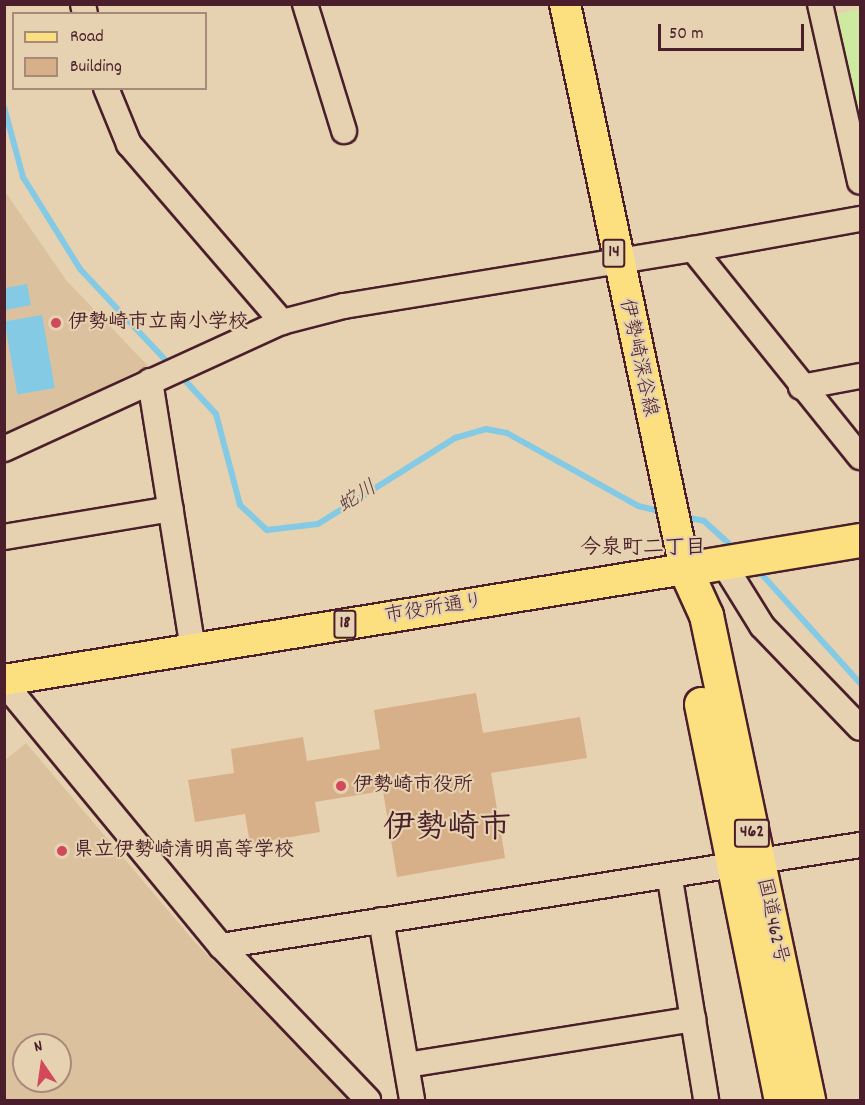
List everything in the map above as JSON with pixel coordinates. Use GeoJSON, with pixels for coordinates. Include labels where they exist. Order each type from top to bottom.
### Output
{"type":"FeatureCollection","features":[{"type":"Feature","properties":{"kind":"highway"},"geometry":{"type":"LineString","coordinates":[[685,569],[861,540]]}},
{"type":"Feature","properties":{"kind":"highway","name":"国道462号"},"geometry":{"type":"LineString","coordinates":[[685,569],[683,619],[808,1101]]}},
{"type":"Feature","properties":{"kind":"highway","name":"国道462号"},"geometry":{"type":"LineString","coordinates":[[745,865],[781,1101]]}},
{"type":"Feature","properties":{"kind":"main road","name":"伊勢崎深谷線"},"geometry":{"type":"LineString","coordinates":[[565,4],[615,259],[685,569]]}},
{"type":"Feature","properties":{"kind":"main road","name":"市役所通り"},"geometry":{"type":"LineString","coordinates":[[4,682],[685,569]]}},
{"type":"Feature","properties":{"kind":"street"},"geometry":{"type":"LineString","coordinates":[[305,4],[344,131]]}},
{"type":"Feature","properties":{"kind":"street"},"geometry":{"type":"LineString","coordinates":[[820,4],[861,182]]}},
{"type":"Feature","properties":{"kind":"street"},"geometry":{"type":"LineString","coordinates":[[107,90],[129,144],[282,322]]}},
{"type":"Feature","properties":{"kind":"street"},"geometry":{"type":"LineString","coordinates":[[4,449],[282,322],[615,259],[693,249],[861,219]]}},
{"type":"Feature","properties":{"kind":"street"},"geometry":{"type":"LineString","coordinates":[[693,249],[801,387],[861,457]]}},
{"type":"Feature","properties":{"kind":"street"},"geometry":{"type":"LineString","coordinates":[[801,387],[861,376]]}},
{"type":"Feature","properties":{"kind":"street"},"geometry":{"type":"LineString","coordinates":[[156,378],[171,509],[193,649]]}},
{"type":"Feature","properties":{"kind":"street"},"geometry":{"type":"LineString","coordinates":[[4,537],[171,509]]}},
{"type":"Feature","properties":{"kind":"street"},"geometry":{"type":"LineString","coordinates":[[738,561],[762,626],[861,728]]}},
{"type":"Feature","properties":{"kind":"street"},"geometry":{"type":"LineString","coordinates":[[4,682],[221,946],[368,1101]]}},
{"type":"Feature","properties":{"kind":"street"},"geometry":{"type":"LineString","coordinates":[[221,946],[381,920],[670,879],[861,845]]}},
{"type":"Feature","properties":{"kind":"street"},"geometry":{"type":"LineString","coordinates":[[670,879],[706,1101]]}},
{"type":"Feature","properties":{"kind":"street"},"geometry":{"type":"LineString","coordinates":[[381,920],[412,1101]]}},
{"type":"Feature","properties":{"kind":"street"},"geometry":{"type":"LineString","coordinates":[[407,1065],[693,1019]]}},
{"type":"Feature","properties":{"kind":"shaded area","name":"伊勢崎市立南小学校"},"geometry":{"type":"Polygon","coordinates":[[[4,190],[66,280],[148,366],[5,434],[4,190]]]}},
{"type":"Feature","properties":{"kind":"shaded area","name":"県立伊勢崎清明高等学校"},"geometry":{"type":"Polygon","coordinates":[[[26,743],[194,941],[349,1100],[5,1100],[5,760],[26,743]]]}},
{"type":"Feature","properties":{"kind":"green space"},"geometry":{"type":"Polygon","coordinates":[[[860,9],[860,132],[833,15],[860,9]]]}},
{"type":"Feature","properties":{"kind":"water"},"geometry":{"type":"Polygon","coordinates":[[[27,284],[31,305],[5,310],[5,288],[27,284]]]}},
{"type":"Feature","properties":{"kind":"water"},"geometry":{"type":"Polygon","coordinates":[[[42,315],[55,388],[17,394],[5,322],[42,315]]]}},
{"type":"Feature","properties":{"kind":"building","name":"伊勢崎市役所"},"geometry":{"type":"Polygon","coordinates":[[[476,693],[483,733],[580,717],[587,758],[491,773],[505,858],[397,877],[383,791],[315,802],[320,832],[250,844],[245,814],[195,822],[188,780],[234,773],[231,749],[303,737],[307,761],[380,749],[374,710],[476,693]]]}},
{"type":"Feature","properties":{"kind":"waterway","name":"蛇川"},"geometry":{"type":"LineString","coordinates":[[4,107],[23,177],[80,269],[172,367]]}},
{"type":"Feature","properties":{"kind":"waterway","name":"蛇川"},"geometry":{"type":"LineString","coordinates":[[179,374],[216,414],[240,505],[267,530],[318,524],[455,438],[486,429],[507,433],[638,506],[665,512]]}},
{"type":"Feature","properties":{"kind":"waterway","name":"蛇川"},"geometry":{"type":"LineString","coordinates":[[684,517],[704,521],[735,549]]}},
{"type":"Feature","properties":{"kind":"waterway","name":"蛇川"},"geometry":{"type":"LineString","coordinates":[[756,568],[860,683]]}},
{"type":"Feature","properties":{"kind":"place","name":"伊勢崎市立南小学校"},"geometry":{"type":"Point","coordinates":[56,323]}},
{"type":"Feature","properties":{"kind":"place","name":"伊勢崎市役所"},"geometry":{"type":"Point","coordinates":[341,786]}},
{"type":"Feature","properties":{"kind":"place","name":"県立伊勢崎清明高等学校"},"geometry":{"type":"Point","coordinates":[62,851]}},
{"type":"Feature","properties":{"kind":"district","name":"今泉町二丁目"},"geometry":{"type":"Point","coordinates":[643,549]}},
{"type":"Feature","properties":{"kind":"district","name":"伊勢崎市"},"geometry":{"type":"Point","coordinates":[447,830]}}]}
